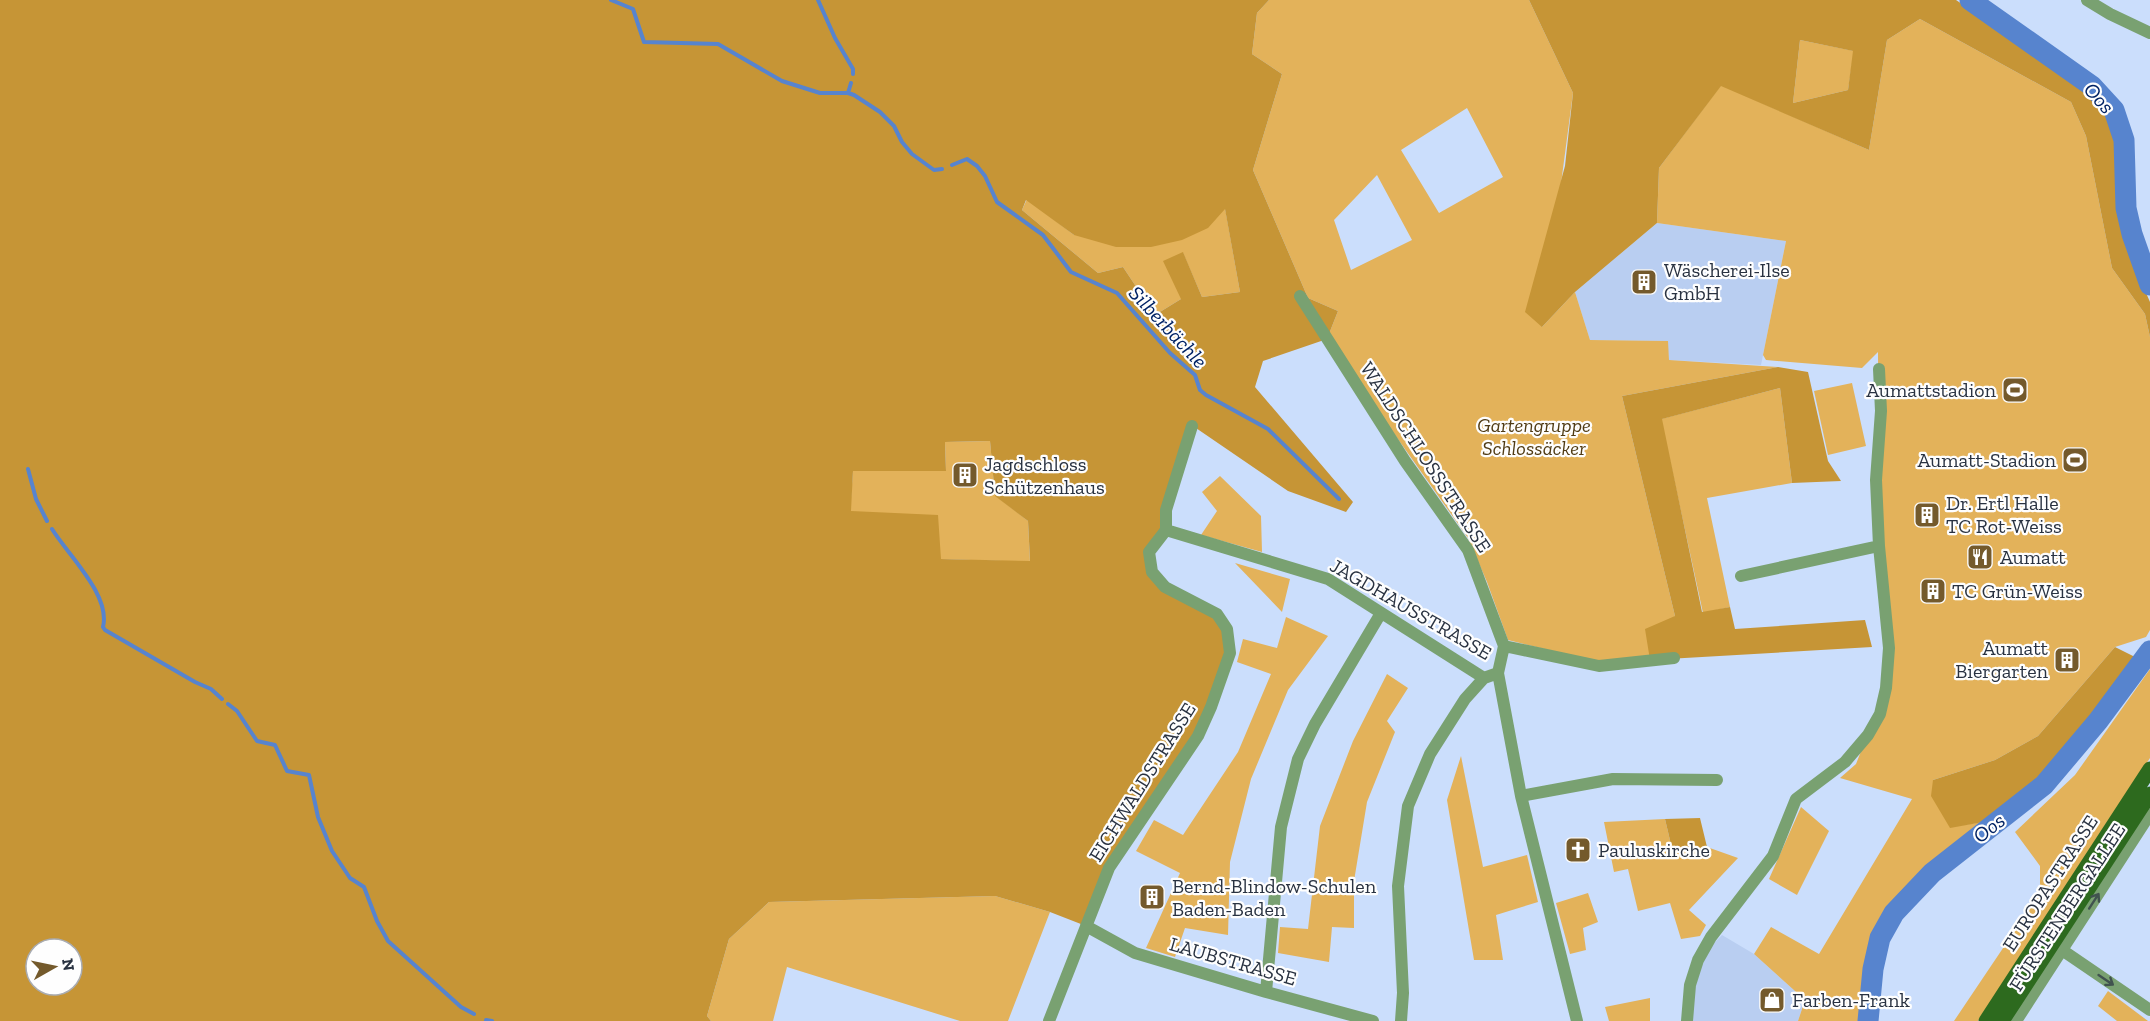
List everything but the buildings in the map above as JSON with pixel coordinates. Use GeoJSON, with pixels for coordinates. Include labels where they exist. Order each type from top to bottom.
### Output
{"type":"FeatureCollection","features":[{"type":"Feature","properties":{"kind":"main road","name":"EUROPASTRASSE"},"geometry":{"type":"LineString","coordinates":[[1986,1021],[2150,769]]}},
{"type":"Feature","properties":{"kind":"main road","name":"EUROPASTRASSE"},"geometry":{"type":"LineString","coordinates":[[2002,1021],[2150,794]]}},
{"type":"Feature","properties":{"kind":"street"},"geometry":{"type":"LineString","coordinates":[[2087,0],[2150,33]]}},
{"type":"Feature","properties":{"kind":"street"},"geometry":{"type":"LineString","coordinates":[[2110,14],[2113,0]]}},
{"type":"Feature","properties":{"kind":"street","name":"WALDSCHLOSSSTRASSE"},"geometry":{"type":"LineString","coordinates":[[1300,296],[1399,452],[1468,550],[1504,646]]}},
{"type":"Feature","properties":{"kind":"street"},"geometry":{"type":"LineString","coordinates":[[1686,1021],[1690,985],[1698,960],[1711,937],[1773,856],[1796,799],[1845,762],[1868,735],[1880,714],[1886,688],[1889,648],[1879,546],[1876,480],[1881,411],[1879,369]]}},
{"type":"Feature","properties":{"kind":"street"},"geometry":{"type":"LineString","coordinates":[[1166,530],[1166,510],[1192,426]]}},
{"type":"Feature","properties":{"kind":"street","name":"JAGDHAUSSTRASSE"},"geometry":{"type":"LineString","coordinates":[[1166,530],[1328,579],[1484,678],[1498,673]]}},
{"type":"Feature","properties":{"kind":"street","name":"EICHWALDSTRASSE"},"geometry":{"type":"LineString","coordinates":[[1049,1021],[1109,868],[1198,736],[1208,716],[1230,653],[1227,629],[1217,614],[1165,587],[1152,572],[1149,552],[1166,530]]}},
{"type":"Feature","properties":{"kind":"street"},"geometry":{"type":"LineString","coordinates":[[1742,576],[1879,546]]}},
{"type":"Feature","properties":{"kind":"street"},"geometry":{"type":"LineString","coordinates":[[1266,992],[1281,827],[1298,759],[1315,724],[1381,613]]}},
{"type":"Feature","properties":{"kind":"street","name":"JAGDHAUSSTRASSE"},"geometry":{"type":"LineString","coordinates":[[1577,1021],[1521,796],[1498,673],[1504,646],[1599,666],[1674,658]]}},
{"type":"Feature","properties":{"kind":"street"},"geometry":{"type":"LineString","coordinates":[[1401,1021],[1403,993],[1398,886],[1408,806],[1430,754],[1465,699],[1484,678]]}},
{"type":"Feature","properties":{"kind":"street"},"geometry":{"type":"LineString","coordinates":[[1521,796],[1613,779],[1717,780]]}},
{"type":"Feature","properties":{"kind":"street","name":"FÜRSTENBERGALLEE"},"geometry":{"type":"LineString","coordinates":[[2016,1021],[2150,814]]}},
{"type":"Feature","properties":{"kind":"street","name":"LAUBSTRASSE"},"geometry":{"type":"LineString","coordinates":[[1086,926],[1135,953],[1373,1021]]}},
{"type":"Feature","properties":{"kind":"street"},"geometry":{"type":"LineString","coordinates":[[2062,950],[2150,1011]]}},
{"type":"Feature","properties":{"kind":"shaded area"},"geometry":{"type":"Polygon","coordinates":[[[0,0],[1269,0],[1257,13],[1252,54],[1282,74],[1253,170],[1308,298],[1338,311],[1327,339],[1263,361],[1255,387],[1353,502],[1346,512],[1288,491],[1193,426],[1166,530],[1149,552],[1152,572],[1217,614],[1230,653],[1211,707],[1109,868],[1086,926],[1050,912],[995,896],[769,902],[729,939],[707,1016],[711,1021],[0,1021],[0,0]],[[1026,200],[1022,210],[1098,273],[1123,267],[1155,315],[1181,299],[1163,261],[1183,252],[1202,297],[1240,292],[1225,209],[1208,228],[1182,240],[1151,247],[1116,247],[1074,235],[1026,200]],[[990,441],[945,442],[946,471],[853,471],[851,511],[938,515],[941,559],[1030,561],[1028,521],[995,496],[990,441]]]}},
{"type":"Feature","properties":{"kind":"shaded area"},"geometry":{"type":"Polygon","coordinates":[[[1529,0],[1956,0],[2082,85],[2107,109],[2114,135],[2126,247],[2150,302],[2150,337],[2145,314],[2112,268],[2086,136],[2071,102],[1920,19],[1887,40],[1869,150],[1721,86],[1659,168],[1657,223],[1575,292],[1542,327],[1525,312],[1565,166],[1573,93],[1529,0]],[[1800,40],[1793,103],[1848,90],[1853,51],[1800,40]]]}},
{"type":"Feature","properties":{"kind":"shaded area"},"geometry":{"type":"Polygon","coordinates":[[[1657,223],[1786,241],[1761,365],[1669,360],[1667,341],[1590,340],[1575,292],[1657,223]]]}},
{"type":"Feature","properties":{"kind":"shaded area"},"geometry":{"type":"Polygon","coordinates":[[[1778,367],[1808,372],[1828,461],[1841,481],[1792,483],[1780,388],[1662,419],[1702,612],[1730,607],[1735,629],[1865,620],[1872,647],[1650,660],[1645,629],[1675,616],[1622,396],[1778,367]]]}},
{"type":"Feature","properties":{"kind":"shaded area"},"geometry":{"type":"Polygon","coordinates":[[[2115,647],[2135,657],[2093,723],[2039,782],[1989,821],[1950,828],[1931,796],[1933,780],[1995,760],[2038,736],[2115,647]]]}},
{"type":"Feature","properties":{"kind":"shaded area"},"geometry":{"type":"Polygon","coordinates":[[[1700,818],[1707,847],[1673,853],[1665,819],[1700,818]]]}},
{"type":"Feature","properties":{"kind":"shaded area"},"geometry":{"type":"Polygon","coordinates":[[[1722,935],[1754,954],[1805,1000],[1798,1021],[1687,1021],[1698,960],[1722,935]]]}},
{"type":"Feature","properties":{"kind":"green space","name":"Gartengruppe Schlossäcker"},"geometry":{"type":"Polygon","coordinates":[[[1269,0],[1529,0],[1573,93],[1542,327],[1575,292],[1590,340],[1668,341],[1669,360],[1778,367],[1622,396],[1675,616],[1650,660],[1602,663],[1508,640],[1468,538],[1327,339],[1338,311],[1308,298],[1253,170],[1282,74],[1252,54],[1257,13],[1269,0]],[[1467,108],[1401,150],[1439,213],[1503,177],[1467,108]],[[1377,175],[1334,220],[1351,270],[1412,240],[1377,175]]]}},
{"type":"Feature","properties":{"kind":"green space","name":"Aumattstadion"},"geometry":{"type":"Polygon","coordinates":[[[1920,19],[2071,102],[2086,136],[2112,268],[2145,314],[2150,337],[2150,630],[2146,637],[2115,647],[2038,736],[1995,760],[1933,780],[1950,827],[1989,821],[1925,874],[1896,904],[1884,921],[1868,956],[1859,1021],[1798,1021],[1805,1000],[1754,954],[1771,927],[1819,954],[1912,799],[1840,778],[1856,764],[1886,688],[1879,546],[1878,352],[1862,368],[1766,360],[1763,355],[1786,241],[1657,223],[1659,168],[1721,85],[1869,150],[1887,40],[1920,19]]]}},
{"type":"Feature","properties":{"kind":"green space"},"geometry":{"type":"Polygon","coordinates":[[[1800,40],[1854,51],[1848,90],[1793,103],[1800,40]]]}},
{"type":"Feature","properties":{"kind":"green space"},"geometry":{"type":"Polygon","coordinates":[[[1027,199],[1074,235],[1225,208],[1240,292],[1202,297],[1183,253],[1181,299],[1155,315],[1123,267],[1098,273],[1022,210],[1027,199]]]}},
{"type":"Feature","properties":{"kind":"green space"},"geometry":{"type":"Polygon","coordinates":[[[1852,383],[1866,446],[1828,455],[1814,391],[1852,383]]]}},
{"type":"Feature","properties":{"kind":"green space"},"geometry":{"type":"Polygon","coordinates":[[[1780,388],[1792,483],[1707,498],[1730,607],[1703,613],[1661,419],[1780,388]]]}},
{"type":"Feature","properties":{"kind":"green space"},"geometry":{"type":"Polygon","coordinates":[[[990,441],[995,495],[1028,521],[1030,562],[941,559],[850,511],[853,471],[946,471],[945,442],[990,441]]]}},
{"type":"Feature","properties":{"kind":"green space"},"geometry":{"type":"Polygon","coordinates":[[[1220,476],[1261,516],[1262,552],[1201,535],[1217,511],[1202,492],[1220,476]]]}},
{"type":"Feature","properties":{"kind":"green space"},"geometry":{"type":"Polygon","coordinates":[[[1235,563],[1290,579],[1282,612],[1235,563]]]}},
{"type":"Feature","properties":{"kind":"green space"},"geometry":{"type":"Polygon","coordinates":[[[1286,617],[1328,636],[1288,690],[1251,779],[1230,862],[1228,935],[1185,928],[1175,957],[1146,948],[1180,873],[1136,851],[1154,820],[1183,835],[1238,752],[1271,674],[1237,662],[1243,639],[1277,648],[1286,617]]]}},
{"type":"Feature","properties":{"kind":"green space"},"geometry":{"type":"Polygon","coordinates":[[[2150,669],[2150,758],[1978,1021],[1954,1021],[2040,893],[2040,866],[2015,832],[2075,775],[2150,669]]]}},
{"type":"Feature","properties":{"kind":"green space"},"geometry":{"type":"Polygon","coordinates":[[[1387,674],[1408,688],[1387,721],[1395,732],[1367,802],[1354,881],[1354,928],[1332,927],[1329,962],[1278,953],[1280,927],[1308,929],[1320,826],[1353,741],[1387,674]]]}},
{"type":"Feature","properties":{"kind":"green space"},"geometry":{"type":"Polygon","coordinates":[[[1461,756],[1483,867],[1527,855],[1538,902],[1496,915],[1503,960],[1474,960],[1447,800],[1461,756]]]}},
{"type":"Feature","properties":{"kind":"green space"},"geometry":{"type":"Polygon","coordinates":[[[1801,807],[1829,831],[1797,895],[1769,879],[1801,807]]]}},
{"type":"Feature","properties":{"kind":"green space"},"geometry":{"type":"Polygon","coordinates":[[[1665,819],[1673,853],[1707,847],[1738,858],[1689,910],[1706,925],[1700,936],[1681,939],[1670,903],[1638,911],[1628,869],[1614,872],[1604,822],[1665,819]]]}},
{"type":"Feature","properties":{"kind":"green space"},"geometry":{"type":"Polygon","coordinates":[[[1588,893],[1598,922],[1583,928],[1586,950],[1570,954],[1556,903],[1588,893]]]}},
{"type":"Feature","properties":{"kind":"green space"},"geometry":{"type":"Polygon","coordinates":[[[995,896],[1050,912],[1008,1021],[960,1021],[787,967],[773,1021],[711,1021],[707,1016],[729,939],[769,902],[995,896]]]}},
{"type":"Feature","properties":{"kind":"green space"},"geometry":{"type":"Polygon","coordinates":[[[2108,991],[2148,1021],[2117,1021],[2098,1006],[2108,991]]]}},
{"type":"Feature","properties":{"kind":"green space"},"geometry":{"type":"Polygon","coordinates":[[[1650,998],[1650,1021],[1609,1021],[1605,1007],[1650,998]]]}},
{"type":"Feature","properties":{"kind":"waterway"},"geometry":{"type":"LineString","coordinates":[[611,0],[633,9],[644,42],[718,44],[782,81],[820,93],[854,95],[880,112],[894,126],[902,142],[912,154],[934,170],[942,169]]}},
{"type":"Feature","properties":{"kind":"waterway","name":"Silberbächle"},"geometry":{"type":"LineString","coordinates":[[818,0],[835,38],[853,69],[853,74]]}},
{"type":"Feature","properties":{"kind":"waterway","name":"Oos"},"geometry":{"type":"LineString","coordinates":[[1970,0],[2092,86],[2114,110],[2124,140],[2126,208],[2132,234],[2150,285]]}},
{"type":"Feature","properties":{"kind":"waterway","name":"Silberbächle"},"geometry":{"type":"LineString","coordinates":[[848,93],[851,83]]}},
{"type":"Feature","properties":{"kind":"waterway","name":"Silberbächle"},"geometry":{"type":"LineString","coordinates":[[952,165],[967,159],[977,166],[985,176],[997,202],[1043,235],[1071,272],[1117,293],[1170,353],[1195,375],[1200,390],[1268,429],[1339,499]]}},
{"type":"Feature","properties":{"kind":"waterway"},"geometry":{"type":"LineString","coordinates":[[28,469],[36,499],[47,521]]}},
{"type":"Feature","properties":{"kind":"waterway"},"geometry":{"type":"LineString","coordinates":[[52,529],[95,589],[101,602],[105,630],[211,689],[222,699]]}},
{"type":"Feature","properties":{"kind":"waterway","name":"Oos"},"geometry":{"type":"LineString","coordinates":[[1868,1021],[1873,969],[1880,938],[1894,913],[1932,873],[2044,785],[2098,721],[2150,651]]}},
{"type":"Feature","properties":{"kind":"waterway"},"geometry":{"type":"LineString","coordinates":[[228,704],[237,711],[257,741],[275,745],[287,771],[309,775],[318,817],[332,851],[350,878],[364,887],[377,921],[388,941],[461,1007],[474,1014]]}},
{"type":"Feature","properties":{"kind":"waterway"},"geometry":{"type":"LineString","coordinates":[[486,1020],[492,1021]]}},
{"type":"Feature","properties":{"kind":"place","name":"Wäscherei-Ilse GmbH"},"geometry":{"type":"Point","coordinates":[1644,282]}},
{"type":"Feature","properties":{"kind":"place","name":"Aumattstadion"},"geometry":{"type":"Point","coordinates":[2015,390]}},
{"type":"Feature","properties":{"kind":"place","name":"Aumatt-Stadion"},"geometry":{"type":"Point","coordinates":[2075,460]}},
{"type":"Feature","properties":{"kind":"place","name":"Jagdschloss Schützenhaus"},"geometry":{"type":"Point","coordinates":[965,475]}},
{"type":"Feature","properties":{"kind":"place","name":"Dr. Ertl Halle TC Rot-Weiss"},"geometry":{"type":"Point","coordinates":[1927,515]}},
{"type":"Feature","properties":{"kind":"place","name":"Aumatt"},"geometry":{"type":"Point","coordinates":[1980,557]}},
{"type":"Feature","properties":{"kind":"place","name":"TC Grün-Weiss"},"geometry":{"type":"Point","coordinates":[1933,591]}},
{"type":"Feature","properties":{"kind":"place","name":"Aumatt Biergarten"},"geometry":{"type":"Point","coordinates":[2067,660]}},
{"type":"Feature","properties":{"kind":"place","name":"Pauluskirche"},"geometry":{"type":"Point","coordinates":[1578,850]}},
{"type":"Feature","properties":{"kind":"place","name":"Bernd-Blindow-Schulen Baden-Baden"},"geometry":{"type":"Point","coordinates":[1152,897]}},
{"type":"Feature","properties":{"kind":"place","name":"Farben-Frank"},"geometry":{"type":"Point","coordinates":[1772,1000]}}]}
